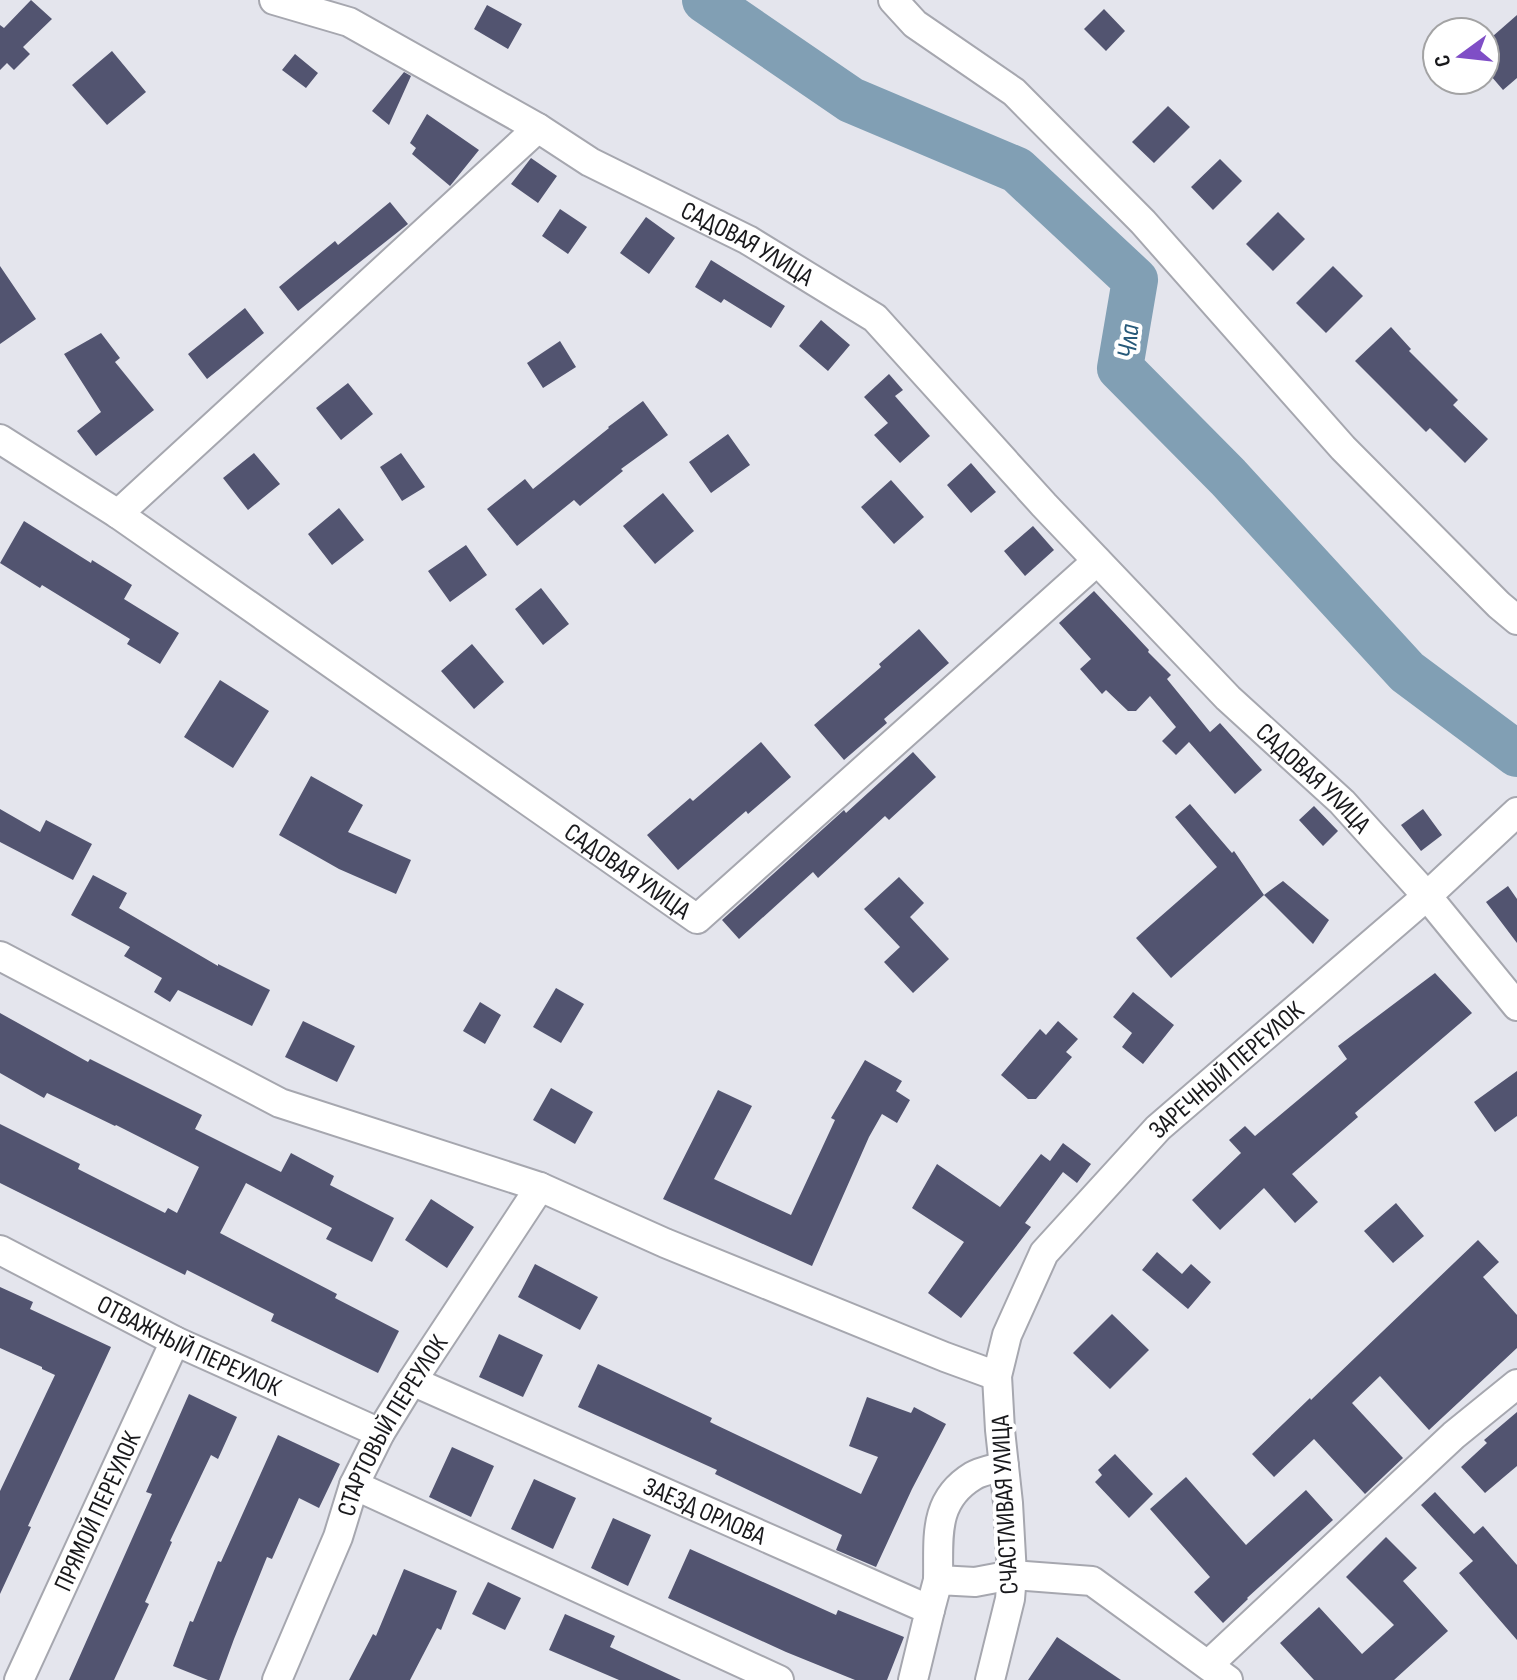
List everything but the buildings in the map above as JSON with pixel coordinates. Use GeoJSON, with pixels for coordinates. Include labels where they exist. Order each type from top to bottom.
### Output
{"type":"FeatureCollection","features":[{"type":"Feature","properties":{"kind":"street","name":"САДОВАЯ УЛИЦА"},"geometry":{"type":"LineString","coordinates":[[274,0],[349,22],[538,128],[590,162],[748,240],[875,318],[1033,494],[1228,698],[1342,802],[1427,896],[1517,1006]]}},
{"type":"Feature","properties":{"kind":"street"},"geometry":{"type":"LineString","coordinates":[[893,0],[915,24],[1014,92],[1143,222],[1343,448],[1517,620]]}},
{"type":"Feature","properties":{"kind":"street"},"geometry":{"type":"LineString","coordinates":[[118,514],[538,128]]}},
{"type":"Feature","properties":{"kind":"street","name":"САДОВАЯ УЛИЦА"},"geometry":{"type":"LineString","coordinates":[[0,439],[118,514],[697,919],[1097,561]]}},
{"type":"Feature","properties":{"kind":"street","name":"ЗАРЕЧНЫЙ ПЕРЕУЛОК"},"geometry":{"type":"LineString","coordinates":[[997,1376],[1007,1335],[1044,1253],[1158,1128],[1427,896],[1517,812]]}},
{"type":"Feature","properties":{"kind":"street"},"geometry":{"type":"LineString","coordinates":[[0,956],[280,1103],[540,1187],[665,1243],[997,1376]]}},
{"type":"Feature","properties":{"kind":"street","name":"СТАРТОВЫЙ ПЕРЕУЛОК"},"geometry":{"type":"LineString","coordinates":[[277,1680],[338,1537],[354,1485],[380,1433],[540,1187]]}},
{"type":"Feature","properties":{"kind":"street","name":"ОТВАЖНЫЙ ПЕРЕУЛОК"},"geometry":{"type":"LineString","coordinates":[[0,1250],[175,1341],[380,1433]]}},
{"type":"Feature","properties":{"kind":"street","name":"ПРЯМОЙ ПЕРЕУЛОК"},"geometry":{"type":"LineString","coordinates":[[19,1680],[175,1341]]}},
{"type":"Feature","properties":{"kind":"street","name":"СЧАСТЛИВАЯ УЛИЦА"},"geometry":{"type":"LineString","coordinates":[[990,1680],[1010,1599],[1012,1575],[997,1376]]}},
{"type":"Feature","properties":{"kind":"street","name":"ЗАЕЗД ОРЛОВА"},"geometry":{"type":"LineString","coordinates":[[412,1381],[930,1610]]}},
{"type":"Feature","properties":{"kind":"street"},"geometry":{"type":"LineString","coordinates":[[938,1580],[975,1582],[1012,1575],[1092,1581],[1218,1672],[1454,1435],[1517,1384]]}},
{"type":"Feature","properties":{"kind":"street"},"geometry":{"type":"LineString","coordinates":[[913,1680],[938,1580],[939,1521],[948,1499],[974,1475],[1004,1466]]}},
{"type":"Feature","properties":{"kind":"street"},"geometry":{"type":"LineString","coordinates":[[354,1485],[779,1680]]}},
{"type":"Feature","properties":{"kind":"waterway","name":"Чла"},"geometry":{"type":"LineString","coordinates":[[705,0],[851,100],[1017,170],[1135,280],[1120,368],[1228,477],[1407,672],[1517,754]]}}]}
